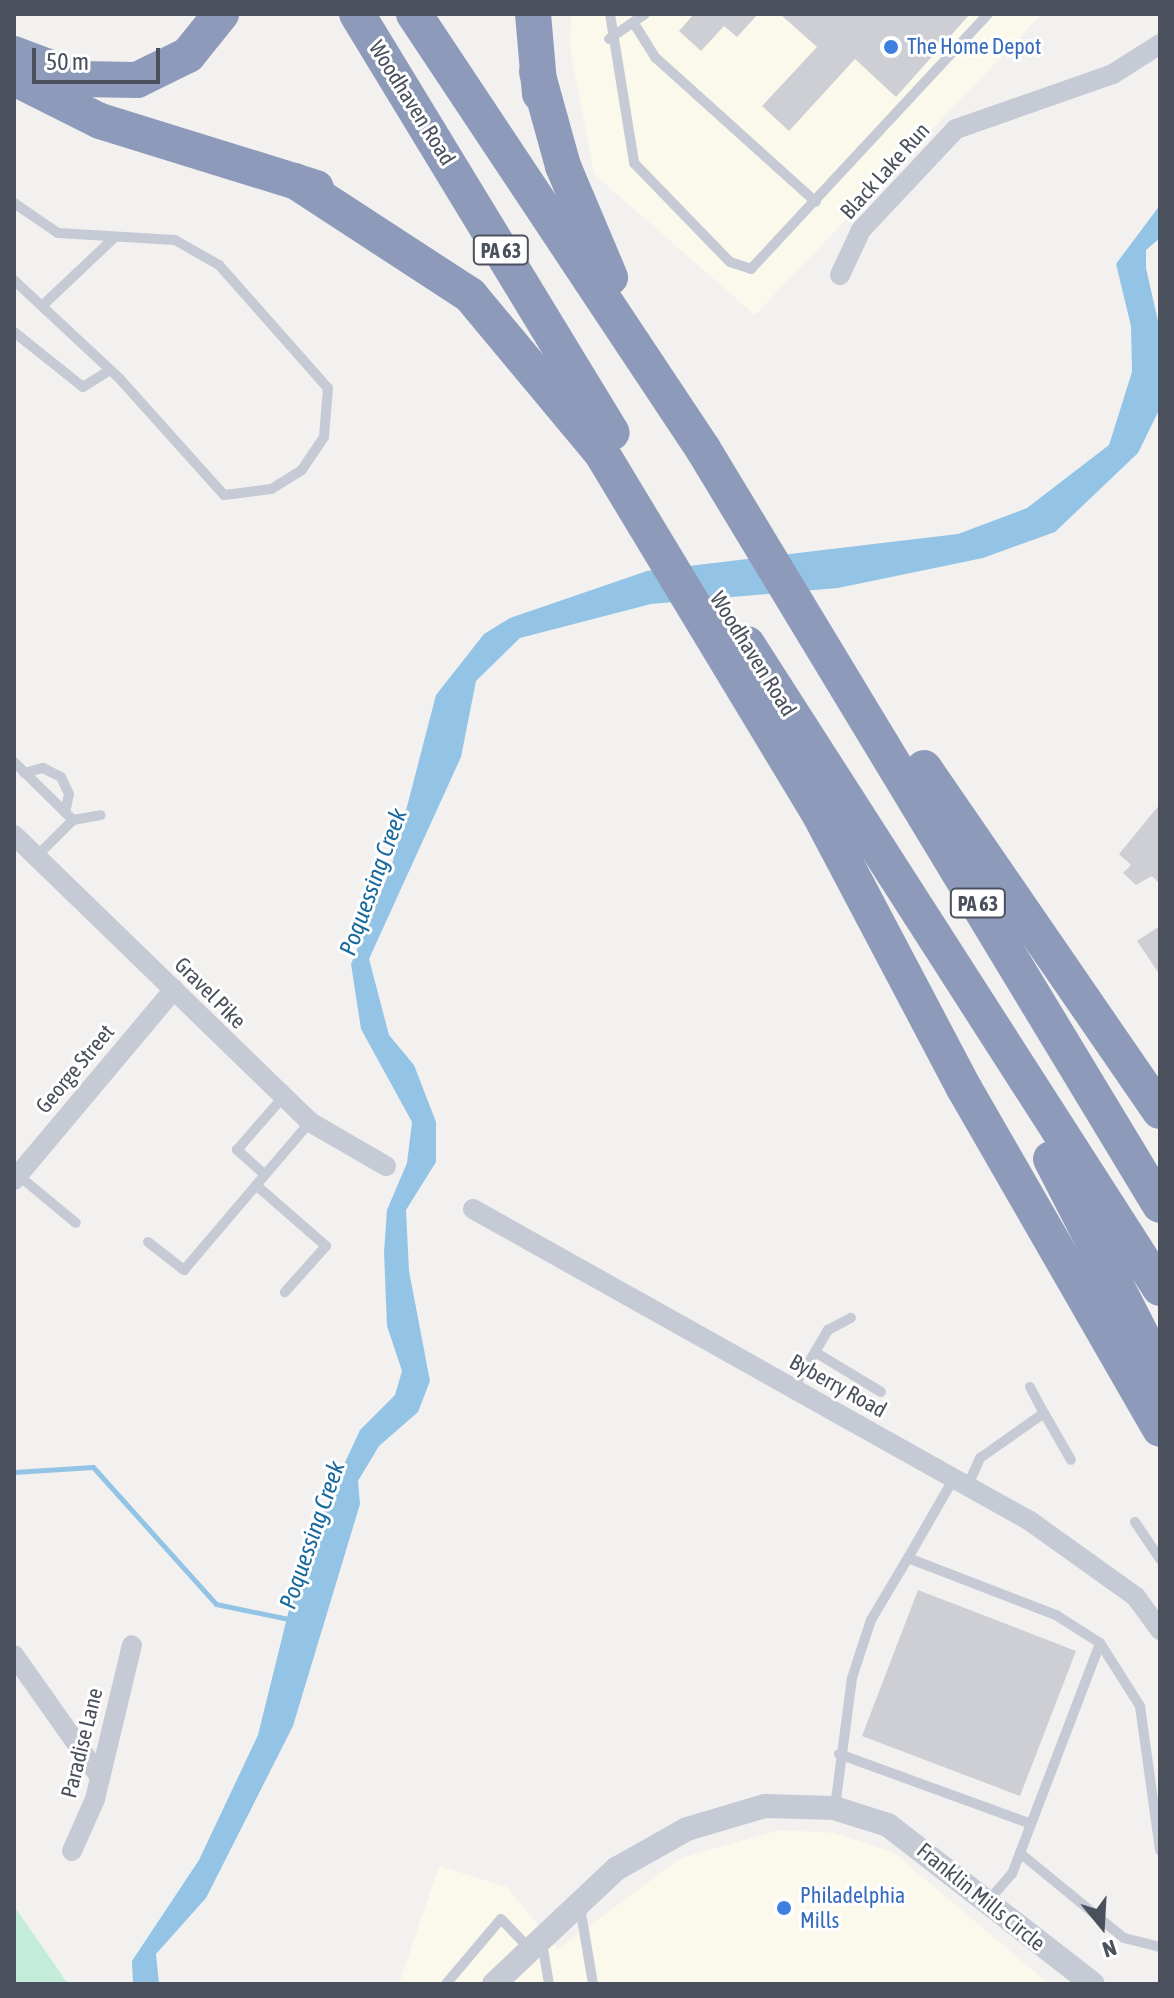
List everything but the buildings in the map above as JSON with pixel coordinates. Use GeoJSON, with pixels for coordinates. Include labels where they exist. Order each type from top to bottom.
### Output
{"type":"FeatureCollection","features":[{"type":"Feature","properties":{"kind":"highway"},"geometry":{"type":"LineString","coordinates":[[14,54],[80,79],[137,80],[188,55],[221,14]]}},
{"type":"Feature","properties":{"kind":"highway","name":"Woodhaven Road"},"geometry":{"type":"LineString","coordinates":[[357,14],[644,486],[683,562],[713,611],[927,929],[1160,1288]]}},
{"type":"Feature","properties":{"kind":"highway","name":"PA 63"},"geometry":{"type":"LineString","coordinates":[[414,14],[703,449],[807,598],[1155,1195]]}},
{"type":"Feature","properties":{"kind":"highway"},"geometry":{"type":"LineString","coordinates":[[533,14],[537,72],[558,174],[591,257],[703,449]]}},
{"type":"Feature","properties":{"kind":"highway"},"geometry":{"type":"LineString","coordinates":[[537,72],[563,166],[623,303],[774,547]]}},
{"type":"Feature","properties":{"kind":"highway"},"geometry":{"type":"LineString","coordinates":[[14,78],[100,121],[295,181],[385,219],[485,293],[534,343],[644,486]]}},
{"type":"Feature","properties":{"kind":"highway"},"geometry":{"type":"LineString","coordinates":[[295,181],[470,295],[593,440],[683,562]]}},
{"type":"Feature","properties":{"kind":"highway"},"geometry":{"type":"LineString","coordinates":[[807,598],[1160,1111]]}},
{"type":"Feature","properties":{"kind":"highway"},"geometry":{"type":"LineString","coordinates":[[713,611],[1100,1335],[1160,1429]]}},
{"type":"Feature","properties":{"kind":"highway"},"geometry":{"type":"LineString","coordinates":[[927,929],[1160,1371]]}},
{"type":"Feature","properties":{"kind":"street","name":"Black Lake Run"},"geometry":{"type":"LineString","coordinates":[[840,275],[861,230],[956,129],[1113,74],[1160,44]]}},
{"type":"Feature","properties":{"kind":"street","name":"Gravel Pike"},"geometry":{"type":"LineString","coordinates":[[14,835],[310,1122],[386,1166]]}},
{"type":"Feature","properties":{"kind":"street","name":"George Street"},"geometry":{"type":"LineString","coordinates":[[16,1178],[174,989]]}},
{"type":"Feature","properties":{"kind":"street","name":"Byberry Road"},"geometry":{"type":"LineString","coordinates":[[473,1209],[961,1482],[1136,1597],[1160,1630]]}},
{"type":"Feature","properties":{"kind":"street","name":"Paradise Lane"},"geometry":{"type":"LineString","coordinates":[[72,1851],[98,1774],[132,1645]]}},
{"type":"Feature","properties":{"kind":"street"},"geometry":{"type":"LineString","coordinates":[[14,1655],[98,1774]]}},
{"type":"Feature","properties":{"kind":"street","name":"Franklin Mills Circle"},"geometry":{"type":"LineString","coordinates":[[494,1984],[534,1940],[579,1899],[687,1829],[765,1806],[834,1808],[888,1825],[989,1900],[1086,1983]]}},
{"type":"Feature","properties":{"kind":"lane"},"geometry":{"type":"LineString","coordinates":[[610,14],[609,39],[634,163],[730,262],[762,264],[988,14]]}},
{"type":"Feature","properties":{"kind":"lane"},"geometry":{"type":"LineString","coordinates":[[609,39],[635,25],[645,14]]}},
{"type":"Feature","properties":{"kind":"lane"},"geometry":{"type":"LineString","coordinates":[[635,25],[656,58],[816,202]]}},
{"type":"Feature","properties":{"kind":"lane"},"geometry":{"type":"LineString","coordinates":[[14,203],[58,233],[175,240],[219,265],[328,388],[324,437],[302,470],[271,489],[224,495],[110,370],[14,280]]}},
{"type":"Feature","properties":{"kind":"lane"},"geometry":{"type":"LineString","coordinates":[[38,303],[115,237]]}},
{"type":"Feature","properties":{"kind":"lane"},"geometry":{"type":"LineString","coordinates":[[14,332],[83,387],[110,370]]}},
{"type":"Feature","properties":{"kind":"lane"},"geometry":{"type":"LineString","coordinates":[[14,762],[69,817],[101,815]]}},
{"type":"Feature","properties":{"kind":"lane"},"geometry":{"type":"LineString","coordinates":[[24,773],[43,768],[61,777],[69,794],[69,817],[37,856]]}},
{"type":"Feature","properties":{"kind":"lane"},"geometry":{"type":"LineString","coordinates":[[265,1175],[237,1150],[283,1097]]}},
{"type":"Feature","properties":{"kind":"lane"},"geometry":{"type":"LineString","coordinates":[[148,1242],[184,1270],[310,1122]]}},
{"type":"Feature","properties":{"kind":"lane"},"geometry":{"type":"LineString","coordinates":[[16,1178],[76,1223]]}},
{"type":"Feature","properties":{"kind":"lane"},"geometry":{"type":"LineString","coordinates":[[256,1185],[326,1246],[285,1292]]}},
{"type":"Feature","properties":{"kind":"lane"},"geometry":{"type":"LineString","coordinates":[[793,1389],[828,1330],[851,1318]]}},
{"type":"Feature","properties":{"kind":"lane"},"geometry":{"type":"LineString","coordinates":[[815,1352],[881,1392]]}},
{"type":"Feature","properties":{"kind":"lane"},"geometry":{"type":"LineString","coordinates":[[1030,1387],[1071,1460]]}},
{"type":"Feature","properties":{"kind":"lane"},"geometry":{"type":"LineString","coordinates":[[834,1808],[839,1754],[871,1620],[908,1558],[980,1458],[1044,1413]]}},
{"type":"Feature","properties":{"kind":"lane"},"geometry":{"type":"LineString","coordinates":[[1135,1522],[1160,1559]]}},
{"type":"Feature","properties":{"kind":"lane"},"geometry":{"type":"LineString","coordinates":[[908,1558],[1056,1615],[1100,1643],[1140,1706],[1160,1851]]}},
{"type":"Feature","properties":{"kind":"lane"},"geometry":{"type":"LineString","coordinates":[[989,1900],[1020,1853],[1100,1643]]}},
{"type":"Feature","properties":{"kind":"lane"},"geometry":{"type":"LineString","coordinates":[[839,1754],[1031,1824]]}},
{"type":"Feature","properties":{"kind":"lane"},"geometry":{"type":"LineString","coordinates":[[1020,1853],[1124,1938],[1160,1947]]}},
{"type":"Feature","properties":{"kind":"lane"},"geometry":{"type":"LineString","coordinates":[[579,1899],[593,1984]]}},
{"type":"Feature","properties":{"kind":"lane"},"geometry":{"type":"LineString","coordinates":[[446,1984],[501,1919],[534,1940],[549,1984]]}},
{"type":"Feature","properties":{"kind":"shaded area"},"geometry":{"type":"Polygon","coordinates":[[[571,14],[1042,14],[755,315],[594,174],[570,47],[571,14]]]}},
{"type":"Feature","properties":{"kind":"shaded area","name":"Philadelphia Mills"},"geometry":{"type":"Polygon","coordinates":[[[780,1830],[834,1833],[894,1853],[1049,1984],[399,1984],[439,1866],[507,1887],[558,1949],[681,1858],[780,1830]]]}},
{"type":"Feature","properties":{"kind":"green space"},"geometry":{"type":"Polygon","coordinates":[[[14,1906],[68,1984],[14,1984],[14,1906]]]}},
{"type":"Feature","properties":{"kind":"water","name":"Poquessing Creek"},"geometry":{"type":"Polygon","coordinates":[[[1160,205],[1160,238],[1146,250],[1146,268],[1160,330],[1160,408],[1138,453],[1055,532],[983,558],[838,588],[651,604],[520,638],[476,681],[461,757],[369,959],[389,1035],[414,1065],[436,1122],[436,1162],[406,1210],[409,1271],[430,1381],[418,1412],[379,1446],[358,1481],[360,1504],[293,1726],[206,1898],[156,1954],[159,1984],[133,1984],[132,1961],[199,1860],[258,1735],[303,1553],[360,1430],[395,1395],[402,1371],[387,1326],[384,1252],[387,1210],[407,1163],[412,1122],[361,1029],[351,964],[391,868],[436,695],[484,634],[510,618],[647,571],[958,534],[1027,508],[1109,445],[1132,372],[1131,326],[1116,264],[1160,205]]]}},
{"type":"Feature","properties":{"kind":"waterway","name":"Poquessing Creek"},"geometry":{"type":"LineString","coordinates":[[14,1472],[93,1467],[216,1604],[298,1621]]}},
{"type":"Feature","properties":{"kind":"place","name":"The Home Depot"},"geometry":{"type":"Point","coordinates":[891,47]}},
{"type":"Feature","properties":{"kind":"place","name":"Philadelphia Mills"},"geometry":{"type":"Point","coordinates":[784,1908]}}]}
